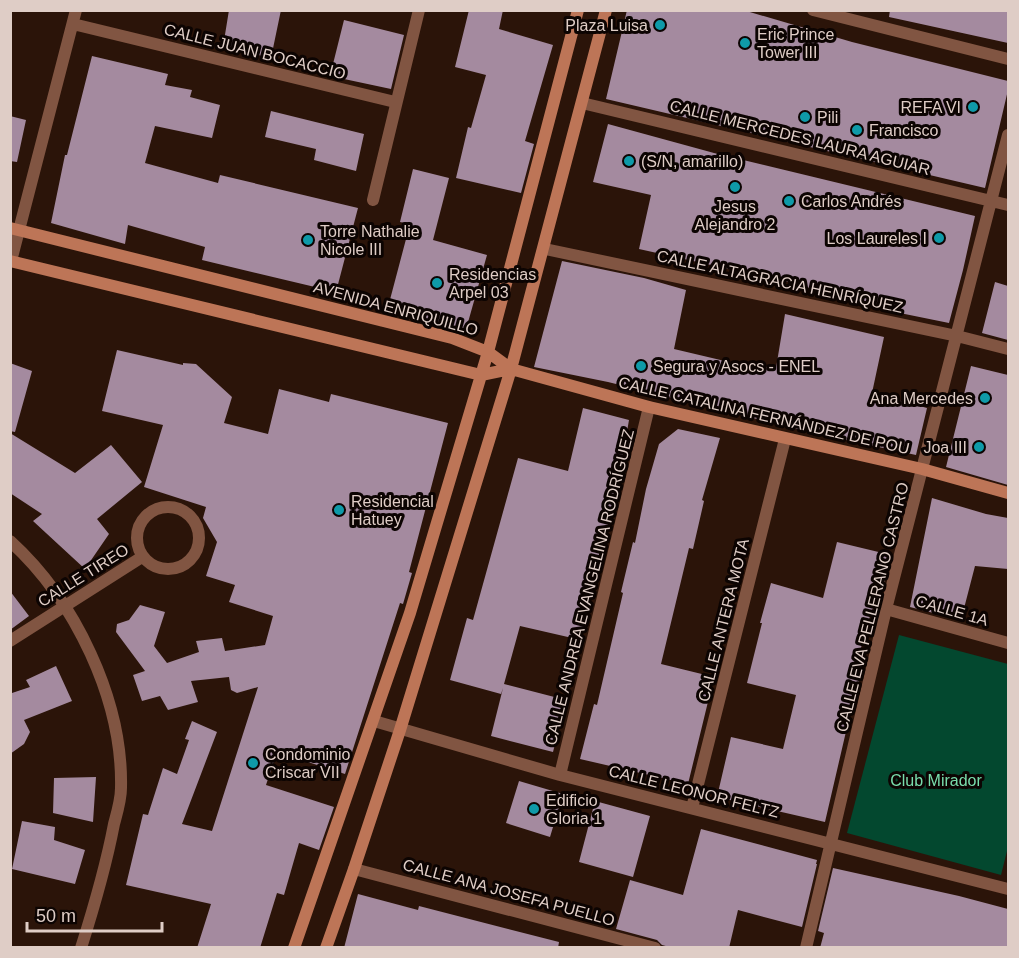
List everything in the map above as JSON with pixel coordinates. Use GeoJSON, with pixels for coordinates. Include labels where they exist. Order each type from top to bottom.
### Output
{"type":"FeatureCollection","features":[{"type":"Feature","properties":{"kind":"street"},"geometry":{"type":"LineString","coordinates":[[76,10],[15,229],[11,261],[481,375],[511,369]]}},
{"type":"Feature","properties":{"kind":"street"},"geometry":{"type":"LineString","coordinates":[[373,200],[419,10]]}},
{"type":"Feature","properties":{"kind":"street"},"geometry":{"type":"LineString","coordinates":[[294,948],[410,613],[488,351],[578,10]]}},
{"type":"Feature","properties":{"kind":"street"},"geometry":{"type":"LineString","coordinates":[[326,948],[400,730],[511,369],[545,249],[606,10]]}},
{"type":"Feature","properties":{"kind":"street"},"geometry":{"type":"LineString","coordinates":[[813,10],[1008,59]]}},
{"type":"Feature","properties":{"kind":"street","name":"CALLE JUAN BOCACCIO"},"geometry":{"type":"LineString","coordinates":[[73,24],[395,102]]}},
{"type":"Feature","properties":{"kind":"street","name":"CALLE MERCEDES LAURA AGUIAR"},"geometry":{"type":"LineString","coordinates":[[582,103],[1008,206]]}},
{"type":"Feature","properties":{"kind":"street","name":"CALLE EVA PELLERANO CASTRO"},"geometry":{"type":"LineString","coordinates":[[806,948],[886,609],[1008,135]]}},
{"type":"Feature","properties":{"kind":"street","name":"AVENIDA ENRIQUILLO"},"geometry":{"type":"LineString","coordinates":[[15,229],[452,338],[488,351],[511,369]]}},
{"type":"Feature","properties":{"kind":"street","name":"CALLE ALTAGRACIA HENRÍQUEZ"},"geometry":{"type":"LineString","coordinates":[[545,249],[957,336],[1008,349]]}},
{"type":"Feature","properties":{"kind":"street","name":"CALLE CATALINA FERNÁNDEZ DE POU"},"geometry":{"type":"LineString","coordinates":[[511,369],[649,407],[922,469],[1008,493]]}},
{"type":"Feature","properties":{"kind":"street","name":"CALLE ANDREA EVANGELINA RODRÍGUEZ"},"geometry":{"type":"LineString","coordinates":[[560,775],[649,407]]}},
{"type":"Feature","properties":{"kind":"street","name":"CALLE ANTERA MOTA"},"geometry":{"type":"LineString","coordinates":[[692,808],[785,439]]}},
{"type":"Feature","properties":{"kind":"street"},"geometry":{"type":"LineString","coordinates":[[171,506],[189,515],[199,533],[199,544],[189,561],[180,567],[159,568],[150,564],[142,556],[136,537],[138,527],[151,511],[171,506]]}},
{"type":"Feature","properties":{"kind":"street"},"geometry":{"type":"LineString","coordinates":[[10,541],[42,575],[64,605],[95,665],[113,712],[121,790],[101,886],[81,948]]}},
{"type":"Feature","properties":{"kind":"street","name":"CALLE TIREO"},"geometry":{"type":"LineString","coordinates":[[10,640],[142,556]]}},
{"type":"Feature","properties":{"kind":"street","name":"CALLE 1A"},"geometry":{"type":"LineString","coordinates":[[886,609],[1008,643]]}},
{"type":"Feature","properties":{"kind":"street","name":"CALLE LEONOR FELTZ"},"geometry":{"type":"LineString","coordinates":[[374,721],[560,775],[1008,889]]}},
{"type":"Feature","properties":{"kind":"street","name":"CALLE ANA JOSEFA PUELLO"},"geometry":{"type":"LineString","coordinates":[[354,869],[655,948]]}},
{"type":"Feature","properties":{"kind":"green space","name":"Club Mirador"},"geometry":{"type":"Polygon","coordinates":[[[899,635],[1008,664],[1008,847],[1001,875],[847,833],[899,635]]]}},
{"type":"Feature","properties":{"kind":"building"},"geometry":{"type":"Polygon","coordinates":[[[229,10],[281,10],[271,58],[223,47],[229,10]]]}},
{"type":"Feature","properties":{"kind":"building"},"geometry":{"type":"Polygon","coordinates":[[[469,10],[503,10],[499,29],[553,45],[525,141],[534,144],[521,193],[456,178],[468,127],[471,128],[486,75],[455,67],[469,10]]]}},
{"type":"Feature","properties":{"kind":"building"},"geometry":{"type":"Polygon","coordinates":[[[627,10],[743,10],[852,42],[1008,81],[1008,90],[985,188],[606,99],[627,10]]]}},
{"type":"Feature","properties":{"kind":"building"},"geometry":{"type":"Polygon","coordinates":[[[890,10],[1008,10],[1008,43],[889,17],[890,10]]]}},
{"type":"Feature","properties":{"kind":"building"},"geometry":{"type":"Polygon","coordinates":[[[344,20],[404,35],[391,89],[330,76],[344,20]]]}},
{"type":"Feature","properties":{"kind":"building"},"geometry":{"type":"Polygon","coordinates":[[[92,56],[168,74],[165,85],[192,90],[190,97],[220,105],[212,138],[155,126],[145,163],[218,183],[220,175],[358,208],[336,292],[202,260],[205,247],[128,225],[125,244],[51,223],[65,155],[67,155],[92,56]]]}},
{"type":"Feature","properties":{"kind":"building"},"geometry":{"type":"Polygon","coordinates":[[[271,111],[364,134],[356,171],[314,160],[316,149],[265,137],[271,111]]]}},
{"type":"Feature","properties":{"kind":"building"},"geometry":{"type":"Polygon","coordinates":[[[10,116],[26,120],[17,162],[10,161],[10,116]]]}},
{"type":"Feature","properties":{"kind":"building"},"geometry":{"type":"Polygon","coordinates":[[[608,124],[714,153],[975,216],[949,323],[890,311],[792,283],[639,249],[651,195],[593,182],[608,124]]]}},
{"type":"Feature","properties":{"kind":"building","name":"Residencias Arpel 03"},"geometry":{"type":"Polygon","coordinates":[[[413,169],[449,178],[433,240],[487,255],[465,333],[387,311],[410,224],[400,222],[413,169]]]}},
{"type":"Feature","properties":{"kind":"building"},"geometry":{"type":"Polygon","coordinates":[[[562,261],[644,278],[686,290],[674,349],[729,362],[776,368],[785,314],[884,337],[872,393],[927,408],[916,455],[818,434],[608,382],[534,367],[562,261]]]}},
{"type":"Feature","properties":{"kind":"building"},"geometry":{"type":"Polygon","coordinates":[[[995,282],[1008,286],[1008,340],[982,333],[995,282]]]}},
{"type":"Feature","properties":{"kind":"building"},"geometry":{"type":"Polygon","coordinates":[[[117,350],[183,365],[183,363],[196,364],[232,397],[224,423],[268,434],[279,389],[329,402],[331,394],[448,423],[409,572],[412,573],[403,604],[400,603],[345,774],[277,752],[266,785],[334,807],[319,850],[299,843],[284,895],[277,893],[260,948],[197,948],[211,904],[126,885],[143,814],[148,815],[163,768],[177,774],[189,740],[185,739],[192,721],[217,732],[182,824],[212,831],[258,687],[237,693],[231,690],[229,677],[191,681],[198,702],[168,710],[160,696],[142,701],[133,675],[145,671],[116,632],[117,624],[129,620],[140,605],[165,612],[154,646],[167,663],[199,652],[196,641],[222,638],[225,651],[265,645],[273,616],[229,602],[235,585],[206,576],[217,542],[203,518],[206,507],[144,487],[163,425],[102,411],[117,350]]]}},
{"type":"Feature","properties":{"kind":"building"},"geometry":{"type":"Polygon","coordinates":[[[10,363],[32,371],[15,432],[10,431],[10,363]]]}},
{"type":"Feature","properties":{"kind":"building"},"geometry":{"type":"Polygon","coordinates":[[[971,366],[1008,375],[1008,485],[946,467],[971,366]]]}},
{"type":"Feature","properties":{"kind":"building"},"geometry":{"type":"Polygon","coordinates":[[[583,408],[629,420],[619,478],[581,640],[520,626],[504,684],[566,700],[553,752],[491,736],[503,688],[501,694],[450,680],[467,618],[473,620],[518,458],[568,471],[583,408]]]}},
{"type":"Feature","properties":{"kind":"building"},"geometry":{"type":"Polygon","coordinates":[[[678,429],[720,438],[702,500],[704,501],[693,549],[689,548],[661,664],[714,677],[688,784],[580,759],[594,704],[597,705],[623,593],[621,592],[659,444],[678,429]]]}},
{"type":"Feature","properties":{"kind":"building"},"geometry":{"type":"Polygon","coordinates":[[[10,433],[75,473],[111,445],[142,482],[97,519],[109,534],[85,569],[33,521],[42,514],[10,493],[10,433]]]}},
{"type":"Feature","properties":{"kind":"building"},"geometry":{"type":"Polygon","coordinates":[[[932,498],[1008,518],[1008,569],[975,566],[961,620],[910,607],[932,498]]]}},
{"type":"Feature","properties":{"kind":"building"},"geometry":{"type":"Polygon","coordinates":[[[837,542],[891,555],[877,611],[872,609],[859,655],[866,657],[825,822],[717,797],[731,737],[783,749],[796,695],[747,683],[771,583],[823,598],[837,542]]]}},
{"type":"Feature","properties":{"kind":"building"},"geometry":{"type":"Polygon","coordinates":[[[10,591],[29,616],[10,630],[10,591]]]}},
{"type":"Feature","properties":{"kind":"building"},"geometry":{"type":"Polygon","coordinates":[[[56,666],[72,701],[24,720],[30,732],[24,744],[10,754],[10,690],[12,693],[30,687],[26,680],[56,666]]]}},
{"type":"Feature","properties":{"kind":"building"},"geometry":{"type":"Polygon","coordinates":[[[96,777],[93,822],[53,813],[54,778],[96,777]]]}},
{"type":"Feature","properties":{"kind":"building","name":"Edificio Gloria 1"},"geometry":{"type":"Polygon","coordinates":[[[519,781],[563,794],[550,837],[506,823],[519,781]]]}},
{"type":"Feature","properties":{"kind":"building"},"geometry":{"type":"Polygon","coordinates":[[[595,801],[650,816],[633,877],[579,862],[595,801]]]}},
{"type":"Feature","properties":{"kind":"building"},"geometry":{"type":"Polygon","coordinates":[[[22,821],[55,827],[54,840],[85,850],[75,884],[12,869],[22,821]]]}},
{"type":"Feature","properties":{"kind":"building"},"geometry":{"type":"Polygon","coordinates":[[[701,829],[817,860],[802,927],[738,910],[729,948],[673,948],[662,945],[657,940],[616,929],[630,880],[683,895],[701,829]]]}},
{"type":"Feature","properties":{"kind":"building"},"geometry":{"type":"Polygon","coordinates":[[[833,868],[1008,909],[1008,948],[820,948],[824,933],[818,931],[833,868]]]}},
{"type":"Feature","properties":{"kind":"building"},"geometry":{"type":"Polygon","coordinates":[[[358,894],[418,910],[419,906],[559,942],[558,948],[344,948],[358,894]]]}},
{"type":"Feature","properties":{"kind":"place","name":"Plaza Luisa"},"geometry":{"type":"Point","coordinates":[660,25]}},
{"type":"Feature","properties":{"kind":"place","name":"Eric Prince Tower III"},"geometry":{"type":"Point","coordinates":[745,43]}},
{"type":"Feature","properties":{"kind":"place","name":"REFA VI"},"geometry":{"type":"Point","coordinates":[973,107]}},
{"type":"Feature","properties":{"kind":"place","name":"Pili"},"geometry":{"type":"Point","coordinates":[805,117]}},
{"type":"Feature","properties":{"kind":"place","name":"Francisco"},"geometry":{"type":"Point","coordinates":[857,130]}},
{"type":"Feature","properties":{"kind":"place","name":"(S/N, amarillo)"},"geometry":{"type":"Point","coordinates":[629,161]}},
{"type":"Feature","properties":{"kind":"place","name":"Jesus Alejandro 2"},"geometry":{"type":"Point","coordinates":[735,187]}},
{"type":"Feature","properties":{"kind":"place","name":"Carlos Andrés"},"geometry":{"type":"Point","coordinates":[789,201]}},
{"type":"Feature","properties":{"kind":"place","name":"Los Laureles I"},"geometry":{"type":"Point","coordinates":[939,238]}},
{"type":"Feature","properties":{"kind":"place","name":"Torre Nathalie Nicole III"},"geometry":{"type":"Point","coordinates":[308,240]}},
{"type":"Feature","properties":{"kind":"place","name":"Residencias Arpel 03"},"geometry":{"type":"Point","coordinates":[437,283]}},
{"type":"Feature","properties":{"kind":"place","name":"Segura y Asocs - ENEL"},"geometry":{"type":"Point","coordinates":[641,366]}},
{"type":"Feature","properties":{"kind":"place","name":"Ana Mercedes"},"geometry":{"type":"Point","coordinates":[985,398]}},
{"type":"Feature","properties":{"kind":"place","name":"Joa III"},"geometry":{"type":"Point","coordinates":[979,447]}},
{"type":"Feature","properties":{"kind":"place","name":"Residencial Hatuey"},"geometry":{"type":"Point","coordinates":[339,510]}},
{"type":"Feature","properties":{"kind":"place","name":"Condominio Criscar VII"},"geometry":{"type":"Point","coordinates":[253,763]}},
{"type":"Feature","properties":{"kind":"place","name":"Edificio Gloria 1"},"geometry":{"type":"Point","coordinates":[534,809]}}]}
